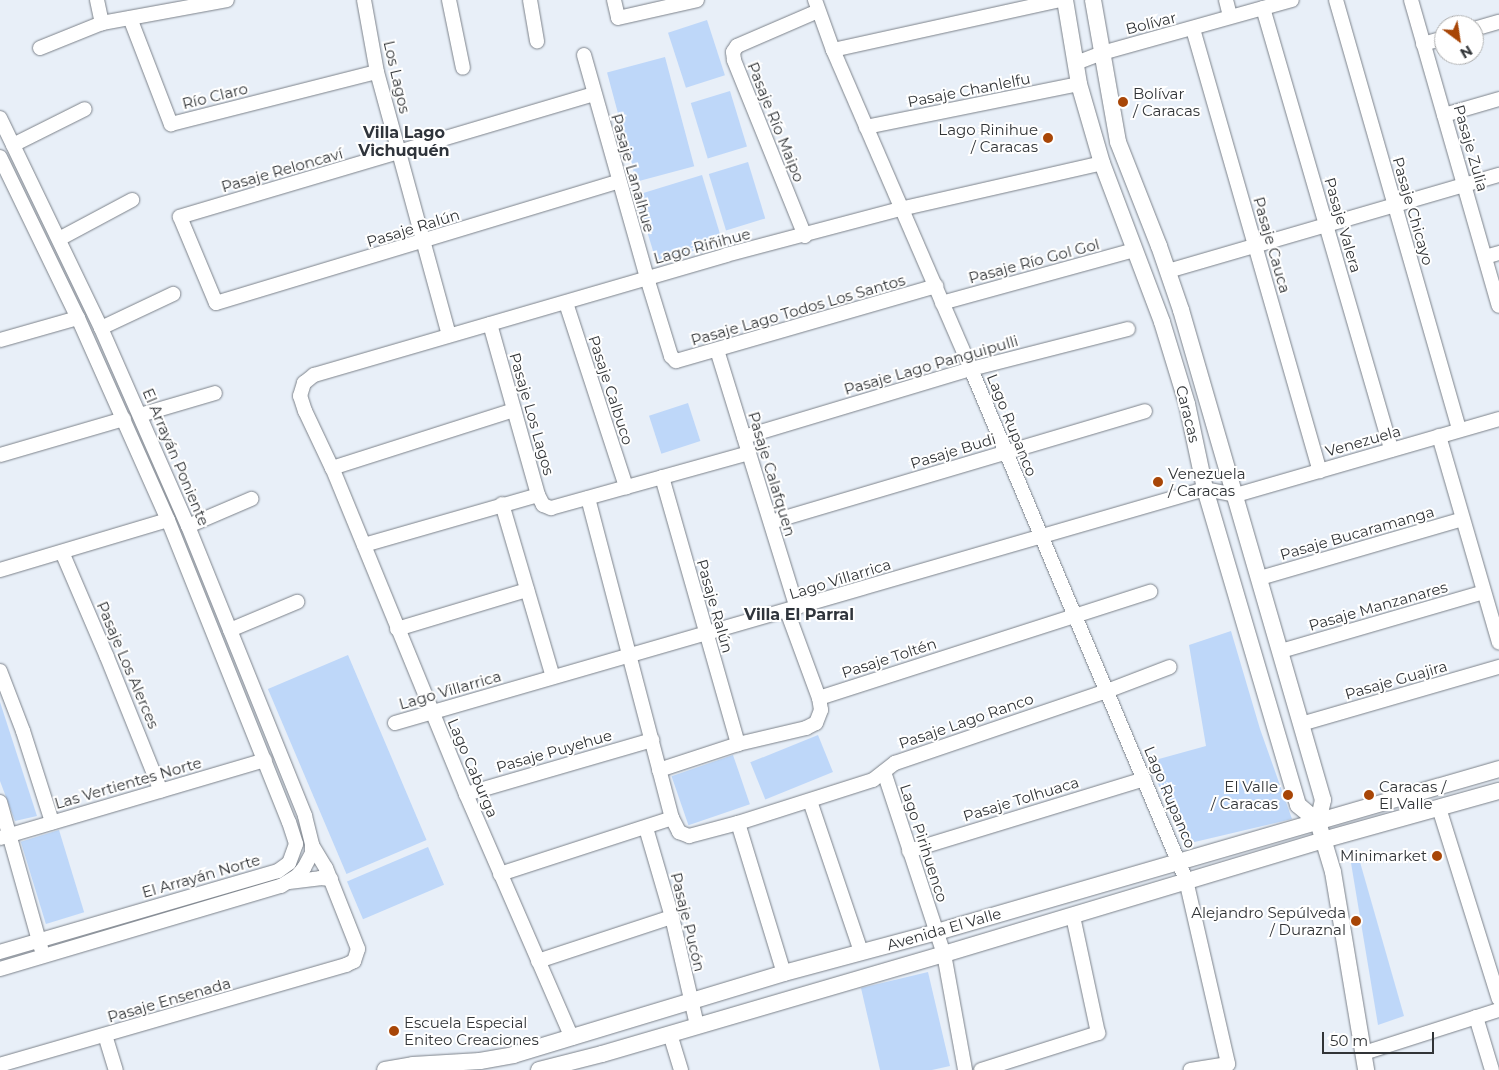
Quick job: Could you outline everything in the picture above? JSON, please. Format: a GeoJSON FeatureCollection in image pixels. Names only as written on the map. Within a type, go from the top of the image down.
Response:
{"type":"FeatureCollection","features":[{"type":"Feature","properties":{"kind":"street"},"geometry":{"type":"LineString","coordinates":[[98,0],[102,23]]}},
{"type":"Feature","properties":{"kind":"street"},"geometry":{"type":"LineString","coordinates":[[40,48],[102,23],[227,0]]}},
{"type":"Feature","properties":{"kind":"street","name":"Los Lagos"},"geometry":{"type":"LineString","coordinates":[[364,0],[377,72],[448,335]]}},
{"type":"Feature","properties":{"kind":"street"},"geometry":{"type":"LineString","coordinates":[[449,0],[463,68]]}},
{"type":"Feature","properties":{"kind":"street"},"geometry":{"type":"LineString","coordinates":[[530,0],[537,40]]}},
{"type":"Feature","properties":{"kind":"street"},"geometry":{"type":"LineString","coordinates":[[614,0],[618,18],[697,0]]}},
{"type":"Feature","properties":{"kind":"street"},"geometry":{"type":"LineString","coordinates":[[833,50],[1061,0]]}},
{"type":"Feature","properties":{"kind":"street","name":"Caracas"},"geometry":{"type":"LineString","coordinates":[[1065,0],[1079,84],[1102,163],[1162,322],[1184,395],[1205,489],[1298,805],[1318,822]]}},
{"type":"Feature","properties":{"kind":"street","name":"Caracas"},"geometry":{"type":"LineString","coordinates":[[1093,0],[1118,142],[1168,271],[1236,495],[1323,800],[1318,822],[1333,872],[1366,1070]]}},
{"type":"Feature","properties":{"kind":"street"},"geometry":{"type":"LineString","coordinates":[[1226,0],[1230,16]]}},
{"type":"Feature","properties":{"kind":"street","name":"Bolívar"},"geometry":{"type":"LineString","coordinates":[[1076,63],[1102,53],[1292,0]]}},
{"type":"Feature","properties":{"kind":"street","name":"Pasaje Chicayo"},"geometry":{"type":"LineString","coordinates":[[1336,0],[1459,430]]}},
{"type":"Feature","properties":{"kind":"street","name":"Pasaje Zulia"},"geometry":{"type":"LineString","coordinates":[[1411,0],[1499,306]]}},
{"type":"Feature","properties":{"kind":"street","name":"Lago Rupanco"},"geometry":{"type":"LineString","coordinates":[[816,5],[900,209],[936,286],[1005,453],[1180,861],[1228,1064],[1190,1070]]}},
{"type":"Feature","properties":{"kind":"street","name":"Pasaje Río Maipo"},"geometry":{"type":"LineString","coordinates":[[805,236],[734,60],[733,52],[736,46],[816,5]]}},
{"type":"Feature","properties":{"kind":"street","name":"Pasaje Valera"},"geometry":{"type":"LineString","coordinates":[[1263,8],[1391,450]]}},
{"type":"Feature","properties":{"kind":"street","name":"Río Claro"},"geometry":{"type":"LineString","coordinates":[[130,18],[171,124],[377,72]]}},
{"type":"Feature","properties":{"kind":"street"},"geometry":{"type":"LineString","coordinates":[[1484,27],[1499,22]]}},
{"type":"Feature","properties":{"kind":"street","name":"Pasaje Cauca"},"geometry":{"type":"LineString","coordinates":[[1193,29],[1320,471]]}},
{"type":"Feature","properties":{"kind":"street"},"geometry":{"type":"LineString","coordinates":[[1423,44],[1434,41]]}},
{"type":"Feature","properties":{"kind":"street","name":"Pasaje Lanalhue"},"geometry":{"type":"LineString","coordinates":[[584,55],[618,182],[671,356]]}},
{"type":"Feature","properties":{"kind":"street","name":"Pasaje Chanlelfu"},"geometry":{"type":"LineString","coordinates":[[866,127],[1079,84]]}},
{"type":"Feature","properties":{"kind":"street","name":"Pasaje Reloncaví"},"geometry":{"type":"LineString","coordinates":[[216,303],[180,217],[594,94]]}},
{"type":"Feature","properties":{"kind":"street"},"geometry":{"type":"LineString","coordinates":[[1444,115],[1499,99]]}},
{"type":"Feature","properties":{"kind":"street"},"geometry":{"type":"LineString","coordinates":[[14,145],[85,109]]}},
{"type":"Feature","properties":{"kind":"street","name":"El Arrayán Poniente"},"geometry":{"type":"LineString","coordinates":[[0,118],[101,328],[188,526],[305,816],[312,845],[331,879],[358,945],[357,957],[346,965]]}},
{"type":"Feature","properties":{"kind":"street"},"geometry":{"type":"LineString","coordinates":[[0,157],[78,318],[168,520],[289,822],[305,816]]}},
{"type":"Feature","properties":{"kind":"street","name":"Lago Riñihue"},"geometry":{"type":"LineString","coordinates":[[314,376],[448,335],[566,303],[647,278],[900,209],[1102,163]]}},
{"type":"Feature","properties":{"kind":"street"},"geometry":{"type":"LineString","coordinates":[[1168,271],[1499,175]]}},
{"type":"Feature","properties":{"kind":"street","name":"Pasaje Ralún"},"geometry":{"type":"LineString","coordinates":[[216,303],[618,182]]}},
{"type":"Feature","properties":{"kind":"street"},"geometry":{"type":"LineString","coordinates":[[59,239],[132,200]]}},
{"type":"Feature","properties":{"kind":"street","name":"Pasaje Río Gol Gol"},"geometry":{"type":"LineString","coordinates":[[942,303],[1135,250]]}},
{"type":"Feature","properties":{"kind":"street"},"geometry":{"type":"LineString","coordinates":[[1485,257],[1499,253]]}},
{"type":"Feature","properties":{"kind":"street","name":"Pasaje Lago Todos Los Santos"},"geometry":{"type":"LineString","coordinates":[[671,356],[676,361],[936,286]]}},
{"type":"Feature","properties":{"kind":"street"},"geometry":{"type":"LineString","coordinates":[[101,328],[173,294]]}},
{"type":"Feature","properties":{"kind":"street","name":"Pasaje Calbuco"},"geometry":{"type":"LineString","coordinates":[[566,303],[626,487]]}},
{"type":"Feature","properties":{"kind":"street"},"geometry":{"type":"LineString","coordinates":[[0,340],[78,318]]}},
{"type":"Feature","properties":{"kind":"street","name":"Pasaje Los Lagos"},"geometry":{"type":"LineString","coordinates":[[490,324],[538,495],[543,505],[551,508],[588,498]]}},
{"type":"Feature","properties":{"kind":"street","name":"Pasaje Lago Panguipulli"},"geometry":{"type":"LineString","coordinates":[[744,436],[971,369],[1128,329]]}},
{"type":"Feature","properties":{"kind":"street","name":"Pasaje Calafquen"},"geometry":{"type":"LineString","coordinates":[[717,350],[770,522],[792,609],[819,698]]}},
{"type":"Feature","properties":{"kind":"street","name":"Lago Caburga"},"geometry":{"type":"LineString","coordinates":[[314,376],[304,383],[300,396],[305,411],[332,468],[466,794],[572,1038]]}},
{"type":"Feature","properties":{"kind":"street"},"geometry":{"type":"LineString","coordinates":[[140,415],[215,393]]}},
{"type":"Feature","properties":{"kind":"street"},"geometry":{"type":"LineString","coordinates":[[332,468],[514,410]]}},
{"type":"Feature","properties":{"kind":"street","name":"Pasaje Budi"},"geometry":{"type":"LineString","coordinates":[[770,522],[1145,411]]}},
{"type":"Feature","properties":{"kind":"street"},"geometry":{"type":"LineString","coordinates":[[0,455],[124,419]]}},
{"type":"Feature","properties":{"kind":"street","name":"Venezuela"},"geometry":{"type":"LineString","coordinates":[[1236,495],[1499,419]]}},
{"type":"Feature","properties":{"kind":"street"},"geometry":{"type":"LineString","coordinates":[[1439,436],[1484,592],[1497,625],[1499,642]]}},
{"type":"Feature","properties":{"kind":"street"},"geometry":{"type":"LineString","coordinates":[[500,874],[672,818],[588,498],[749,453]]}},
{"type":"Feature","properties":{"kind":"street","name":"Pasaje Ralún"},"geometry":{"type":"LineString","coordinates":[[662,477],[738,744]]}},
{"type":"Feature","properties":{"kind":"street","name":"Lago Villarrica"},"geometry":{"type":"LineString","coordinates":[[395,723],[1205,489],[1236,495]]}},
{"type":"Feature","properties":{"kind":"street"},"geometry":{"type":"LineString","coordinates":[[364,544],[538,495]]}},
{"type":"Feature","properties":{"kind":"street"},"geometry":{"type":"LineString","coordinates":[[188,526],[251,499]]}},
{"type":"Feature","properties":{"kind":"street"},"geometry":{"type":"LineString","coordinates":[[502,504],[553,676]]}},
{"type":"Feature","properties":{"kind":"street","name":"Pasaje Bucaramanga"},"geometry":{"type":"LineString","coordinates":[[1260,578],[1463,519]]}},
{"type":"Feature","properties":{"kind":"street"},"geometry":{"type":"LineString","coordinates":[[0,570],[168,520]]}},
{"type":"Feature","properties":{"kind":"street","name":"Pasaje Los Alerces"},"geometry":{"type":"LineString","coordinates":[[62,552],[161,791]]}},
{"type":"Feature","properties":{"kind":"street"},"geometry":{"type":"LineString","coordinates":[[397,630],[527,590]]}},
{"type":"Feature","properties":{"kind":"street","name":"Pasaje Toltén"},"geometry":{"type":"LineString","coordinates":[[819,698],[1150,592]]}},
{"type":"Feature","properties":{"kind":"street","name":"Pasaje Manzanares"},"geometry":{"type":"LineString","coordinates":[[1281,651],[1484,592]]}},
{"type":"Feature","properties":{"kind":"street"},"geometry":{"type":"LineString","coordinates":[[230,630],[298,602]]}},
{"type":"Feature","properties":{"kind":"street","name":"Pasaje Lago Ranco"},"geometry":{"type":"LineString","coordinates":[[672,818],[679,832],[689,836],[738,823],[873,780],[895,763],[1107,691],[1170,667]]}},
{"type":"Feature","properties":{"kind":"street","name":"Pasaje Guajira"},"geometry":{"type":"LineString","coordinates":[[1301,724],[1499,667]]}},
{"type":"Feature","properties":{"kind":"street"},"geometry":{"type":"LineString","coordinates":[[0,671],[23,731],[52,822]]}},
{"type":"Feature","properties":{"kind":"street"},"geometry":{"type":"LineString","coordinates":[[659,770],[738,744],[806,728],[816,723],[821,710],[819,698]]}},
{"type":"Feature","properties":{"kind":"street","name":"Pasaje Puyehue"},"geometry":{"type":"LineString","coordinates":[[466,794],[652,740]]}},
{"type":"Feature","properties":{"kind":"street","name":"Las Vertientes Norte"},"geometry":{"type":"LineString","coordinates":[[5,836],[265,760]]}},
{"type":"Feature","properties":{"kind":"street","name":"Avenida El Valle"},"geometry":{"type":"LineString","coordinates":[[385,1070],[413,1065],[480,1062],[513,1055],[784,973],[937,932],[1499,769]]}},
{"type":"Feature","properties":{"kind":"street","name":"Lago Pirihuenco"},"geometry":{"type":"LineString","coordinates":[[884,772],[944,954],[966,1070]]}},
{"type":"Feature","properties":{"kind":"street","name":"Pasaje Tolhuaca"},"geometry":{"type":"LineString","coordinates":[[909,851],[1144,779]]}},
{"type":"Feature","properties":{"kind":"street","name":"Avenida El Valle"},"geometry":{"type":"LineString","coordinates":[[539,1070],[602,1054],[1073,916],[1186,880],[1499,791]]}},
{"type":"Feature","properties":{"kind":"street"},"geometry":{"type":"LineString","coordinates":[[810,801],[861,952]]}},
{"type":"Feature","properties":{"kind":"street"},"geometry":{"type":"LineString","coordinates":[[0,802],[5,836],[43,956]]}},
{"type":"Feature","properties":{"kind":"street"},"geometry":{"type":"LineString","coordinates":[[1439,808],[1499,998]]}},
{"type":"Feature","properties":{"kind":"street","name":"El Arrayán Norte"},"geometry":{"type":"LineString","coordinates":[[0,952],[278,870],[292,857],[296,844],[289,822]]}},
{"type":"Feature","properties":{"kind":"street"},"geometry":{"type":"LineString","coordinates":[[738,823],[784,973]]}},
{"type":"Feature","properties":{"kind":"street","name":"Pasaje Pucón"},"geometry":{"type":"LineString","coordinates":[[646,828],[672,917],[697,1025]]}},
{"type":"Feature","properties":{"kind":"street"},"geometry":{"type":"LineString","coordinates":[[289,882],[304,868],[312,853],[312,845]]}},
{"type":"Feature","properties":{"kind":"street"},"geometry":{"type":"LineString","coordinates":[[0,969],[272,889],[289,882],[331,879]]}},
{"type":"Feature","properties":{"kind":"street"},"geometry":{"type":"LineString","coordinates":[[981,1070],[1094,1036],[1098,1033],[1099,1029],[1073,916]]}},
{"type":"Feature","properties":{"kind":"street"},"geometry":{"type":"LineString","coordinates":[[538,961],[672,917]]}},
{"type":"Feature","properties":{"kind":"street"},"geometry":{"type":"LineString","coordinates":[[113,919],[118,935]]}},
{"type":"Feature","properties":{"kind":"street","name":"Pasaje Ensenada"},"geometry":{"type":"LineString","coordinates":[[0,1065],[346,965]]}},
{"type":"Feature","properties":{"kind":"street"},"geometry":{"type":"LineString","coordinates":[[1364,1053],[1499,1010]]}},
{"type":"Feature","properties":{"kind":"street"},"geometry":{"type":"LineString","coordinates":[[1476,1017],[1492,1070]]}},
{"type":"Feature","properties":{"kind":"street"},"geometry":{"type":"LineString","coordinates":[[593,1031],[602,1038],[604,1043],[602,1054]]}},
{"type":"Feature","properties":{"kind":"street"},"geometry":{"type":"LineString","coordinates":[[670,1034],[681,1070]]}},
{"type":"Feature","properties":{"kind":"street"},"geometry":{"type":"LineString","coordinates":[[105,1035],[116,1070]]}},
{"type":"Feature","properties":{"kind":"shaded area"},"geometry":{"type":"Polygon","coordinates":[[[707,20],[725,75],[686,88],[668,33],[707,20]]]}},
{"type":"Feature","properties":{"kind":"shaded area"},"geometry":{"type":"Polygon","coordinates":[[[665,57],[694,166],[636,182],[607,73],[665,57]]]}},
{"type":"Feature","properties":{"kind":"shaded area"},"geometry":{"type":"Polygon","coordinates":[[[730,91],[747,146],[708,158],[691,103],[730,91]]]}},
{"type":"Feature","properties":{"kind":"shaded area"},"geometry":{"type":"Polygon","coordinates":[[[748,162],[765,218],[726,230],[709,174],[748,162]]]}},
{"type":"Feature","properties":{"kind":"shaded area"},"geometry":{"type":"Polygon","coordinates":[[[702,175],[722,242],[656,262],[636,195],[702,175]]]}},
{"type":"Feature","properties":{"kind":"shaded area"},"geometry":{"type":"Polygon","coordinates":[[[688,403],[700,441],[661,454],[649,416],[688,403]]]}},
{"type":"Feature","properties":{"kind":"shaded area"},"geometry":{"type":"Polygon","coordinates":[[[1231,631],[1260,729],[1292,819],[1186,844],[1148,762],[1206,746],[1189,645],[1231,631]]]}},
{"type":"Feature","properties":{"kind":"shaded area"},"geometry":{"type":"Polygon","coordinates":[[[348,655],[427,840],[346,874],[268,689],[348,655]]]}},
{"type":"Feature","properties":{"kind":"shaded area"},"geometry":{"type":"Polygon","coordinates":[[[0,702],[37,816],[15,821],[0,781],[0,702]]]}},
{"type":"Feature","properties":{"kind":"shaded area"},"geometry":{"type":"Polygon","coordinates":[[[818,735],[833,772],[765,799],[750,762],[818,735]]]}},
{"type":"Feature","properties":{"kind":"shaded area"},"geometry":{"type":"Polygon","coordinates":[[[733,755],[750,804],[688,825],[672,776],[733,755]]]}},
{"type":"Feature","properties":{"kind":"shaded area"},"geometry":{"type":"Polygon","coordinates":[[[59,830],[84,912],[46,924],[21,842],[59,830]]]}},
{"type":"Feature","properties":{"kind":"shaded area"},"geometry":{"type":"Polygon","coordinates":[[[428,847],[444,885],[363,919],[347,881],[428,847]]]}},
{"type":"Feature","properties":{"kind":"shaded area"},"geometry":{"type":"Polygon","coordinates":[[[1360,862],[1404,1016],[1378,1025],[1351,863],[1360,862]]]}},
{"type":"Feature","properties":{"kind":"shaded area"},"geometry":{"type":"Polygon","coordinates":[[[928,972],[950,1066],[932,1070],[880,1070],[861,988],[928,972]]]}},
{"type":"Feature","properties":{"kind":"place","name":"Bolívar / Caracas"},"geometry":{"type":"Point","coordinates":[1123,102]}},
{"type":"Feature","properties":{"kind":"place","name":"Lago Rinihue / Caracas"},"geometry":{"type":"Point","coordinates":[1048,138]}},
{"type":"Feature","properties":{"kind":"place","name":"Venezuela / Caracas"},"geometry":{"type":"Point","coordinates":[1158,482]}},
{"type":"Feature","properties":{"kind":"place","name":"El Valle / Caracas"},"geometry":{"type":"Point","coordinates":[1288,795]}},
{"type":"Feature","properties":{"kind":"place","name":"Caracas / El Valle"},"geometry":{"type":"Point","coordinates":[1369,795]}},
{"type":"Feature","properties":{"kind":"place","name":"Minimarket"},"geometry":{"type":"Point","coordinates":[1437,856]}},
{"type":"Feature","properties":{"kind":"place","name":"Alejandro Sepúlveda / Duraznal"},"geometry":{"type":"Point","coordinates":[1356,921]}},
{"type":"Feature","properties":{"kind":"place","name":"Escuela Especial Eniteo Creaciones"},"geometry":{"type":"Point","coordinates":[394,1031]}},
{"type":"Feature","properties":{"kind":"district","name":"Villa Lago Vichuquén"},"geometry":{"type":"Point","coordinates":[404,142]}},
{"type":"Feature","properties":{"kind":"district","name":"Villa El Parral"},"geometry":{"type":"Point","coordinates":[799,615]}}]}
